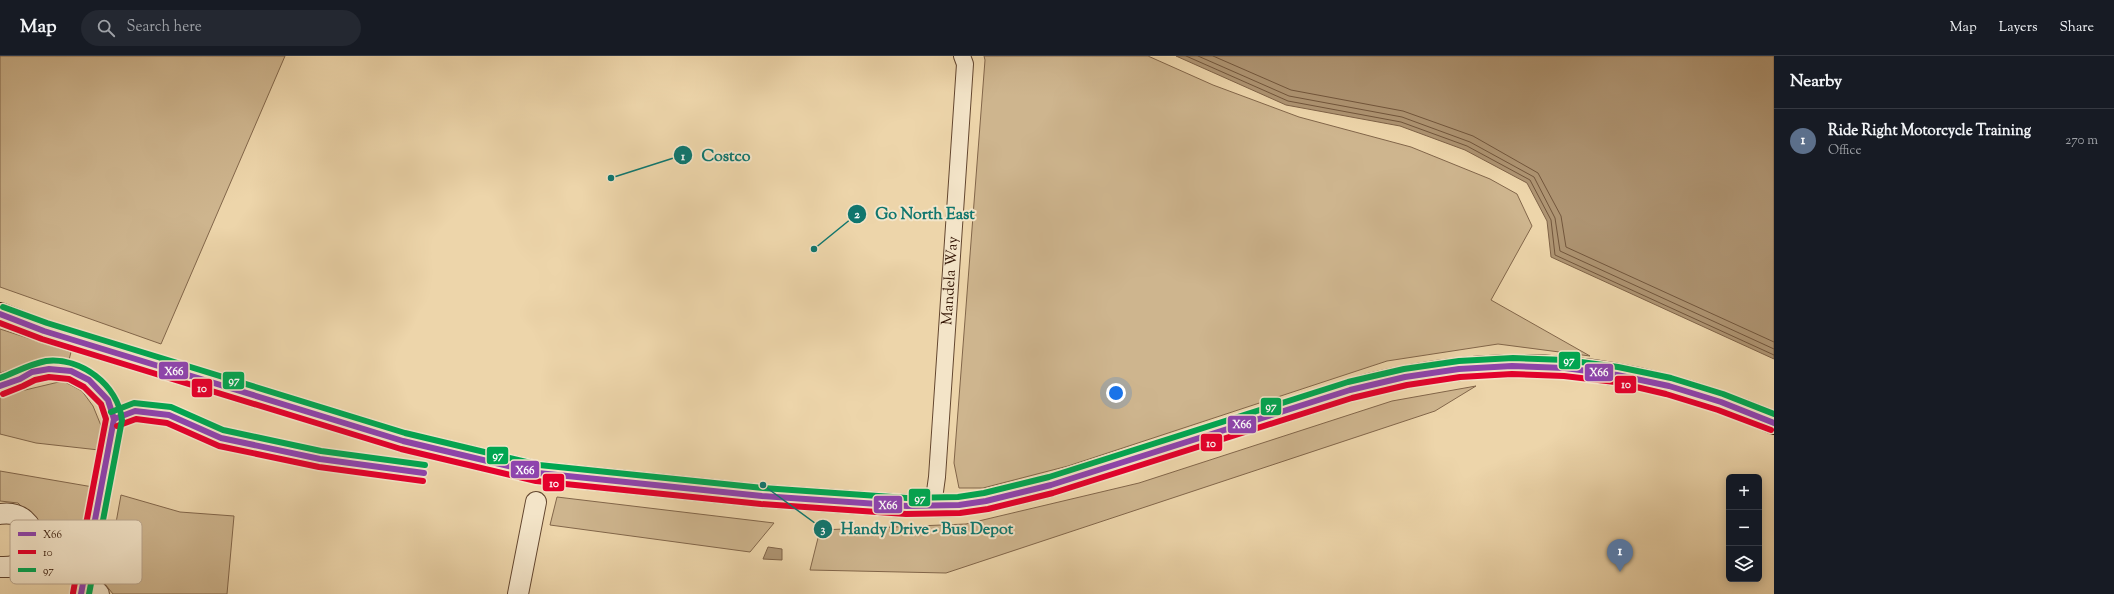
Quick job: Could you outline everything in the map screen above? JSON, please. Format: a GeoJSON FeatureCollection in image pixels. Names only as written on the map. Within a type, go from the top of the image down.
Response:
{"type":"FeatureCollection","features":[{"type":"Feature","properties":{"kind":"main road"},"geometry":{"type":"LineString","coordinates":[[0,314],[44,331],[403,441],[520,469],[572,478],[881,506],[933,506],[986,501],[1045,487],[1350,390],[1383,381],[1440,370],[1532,366],[1597,371],[1632,376],[1695,392],[1719,400],[1774,423]]}},
{"type":"Feature","properties":{"kind":"street","name":"Mandela Way"},"geometry":{"type":"LineString","coordinates":[[933,506],[937,477],[965,64],[962,56]]}},
{"type":"Feature","properties":{"kind":"street"},"geometry":{"type":"LineString","coordinates":[[518,594],[536,502]]}},
{"type":"Feature","properties":{"kind":"street"},"geometry":{"type":"LineString","coordinates":[[0,514],[8,513],[17,515],[25,520]]}},
{"type":"Feature","properties":{"kind":"street"},"geometry":{"type":"LineString","coordinates":[[0,567],[10,568]]}},
{"type":"Feature","properties":{"kind":"street"},"geometry":{"type":"LineString","coordinates":[[89,584],[99,594]]}},
{"type":"Feature","properties":{"kind":"shaded area"},"geometry":{"type":"Polygon","coordinates":[[[0,56],[285,56],[161,344],[0,287],[0,56]]]}},
{"type":"Feature","properties":{"kind":"shaded area"},"geometry":{"type":"Polygon","coordinates":[[[984,56],[1148,56],[1213,85],[1299,117],[1411,147],[1490,179],[1517,194],[1532,226],[1491,300],[1590,356],[1498,344],[1387,361],[1068,466],[983,488],[959,488],[954,463],[985,60],[984,56]]]}},
{"type":"Feature","properties":{"kind":"shaded area"},"geometry":{"type":"Polygon","coordinates":[[[0,329],[71,352],[69,360],[42,360],[25,364],[0,373],[0,329]]]}},
{"type":"Feature","properties":{"kind":"shaded area"},"geometry":{"type":"Polygon","coordinates":[[[63,381],[82,391],[93,406],[102,428],[99,450],[36,443],[0,434],[0,396],[63,381]]]}},
{"type":"Feature","properties":{"kind":"shaded area"},"geometry":{"type":"Polygon","coordinates":[[[1476,386],[1435,411],[946,573],[810,570],[820,530],[966,524],[1139,483],[1392,401],[1476,386]]]}},
{"type":"Feature","properties":{"kind":"shaded area"},"geometry":{"type":"Polygon","coordinates":[[[0,471],[93,487],[87,520],[36,520],[18,503],[0,501],[0,471]]]}},
{"type":"Feature","properties":{"kind":"shaded area"},"geometry":{"type":"Polygon","coordinates":[[[121,495],[180,512],[234,516],[227,594],[113,594],[105,584],[142,584],[142,520],[117,520],[121,495]]]}},
{"type":"Feature","properties":{"kind":"shaded area"},"geometry":{"type":"Polygon","coordinates":[[[557,497],[774,523],[750,552],[550,525],[557,497]]]}},
{"type":"Feature","properties":{"kind":"water"},"geometry":{"type":"Polygon","coordinates":[[[1176,56],[1774,56],[1774,359],[1551,257],[1547,221],[1527,183],[1465,150],[1400,126],[1286,105],[1176,56]]]}},
{"type":"Feature","properties":{"kind":"water"},"geometry":{"type":"Polygon","coordinates":[[[768,547],[782,549],[782,560],[763,559],[768,547]]]}},
{"type":"Feature","properties":{"kind":"transit line","name":"97"},"geometry":{"type":"LineString","coordinates":[[3,307],[47,323],[405,433],[539,465],[763,488],[907,498],[958,497],[984,493],[1049,477],[1348,382],[1404,369],[1459,361],[1513,358],[1566,360],[1618,367],[1671,378],[1723,394],[1774,414]]}},
{"type":"Feature","properties":{"kind":"transit line","name":"X66"},"geometry":{"type":"LineString","coordinates":[[0,314],[44,331],[403,441],[538,473],[762,496],[907,506],[959,505],[986,501],[1051,485],[1350,390],[1405,377],[1459,369],[1512,366],[1565,368],[1617,375],[1669,386],[1721,402],[1774,423]]}},
{"type":"Feature","properties":{"kind":"transit line","name":"10"},"geometry":{"type":"LineString","coordinates":[[0,323],[42,339],[401,449],[536,481],[761,504],[906,514],[960,513],[988,509],[1053,493],[1352,398],[1407,385],[1460,377],[1512,374],[1564,376],[1615,382],[1666,394],[1718,410],[1771,430]]}},
{"type":"Feature","properties":{"kind":"transit line","name":"97"},"geometry":{"type":"LineString","coordinates":[[0,378],[40,362],[59,361],[72,364],[96,376],[113,395],[119,407],[122,420],[103,520]]}},
{"type":"Feature","properties":{"kind":"transit line","name":"X66"},"geometry":{"type":"LineString","coordinates":[[0,386],[20,379],[32,372],[49,369],[71,371],[89,380],[108,400],[114,419],[95,520]]}},
{"type":"Feature","properties":{"kind":"transit line","name":"10"},"geometry":{"type":"LineString","coordinates":[[3,394],[35,380],[49,377],[69,379],[84,387],[101,404],[106,419],[87,520]]}},
{"type":"Feature","properties":{"kind":"transit line","name":"97"},"geometry":{"type":"LineString","coordinates":[[111,412],[134,403],[171,407],[223,430],[321,451],[425,465]]}},
{"type":"Feature","properties":{"kind":"transit line","name":"X66"},"geometry":{"type":"LineString","coordinates":[[114,419],[135,411],[169,415],[221,438],[320,459],[424,473]]}},
{"type":"Feature","properties":{"kind":"transit line","name":"10"},"geometry":{"type":"LineString","coordinates":[[117,426],[136,419],[167,423],[219,446],[319,467],[423,481]]}},
{"type":"Feature","properties":{"kind":"transit line","name":"10"},"geometry":{"type":"LineString","coordinates":[[73,593],[75,584]]}},
{"type":"Feature","properties":{"kind":"transit line","name":"X66"},"geometry":{"type":"LineString","coordinates":[[81,594],[83,584]]}},
{"type":"Feature","properties":{"kind":"transit line","name":"97"},"geometry":{"type":"LineString","coordinates":[[89,594],[91,584]]}},
{"type":"Feature","properties":{"kind":"place","name":"Costco"},"geometry":{"type":"Point","coordinates":[611,178]}},
{"type":"Feature","properties":{"kind":"place","name":"Go North East"},"geometry":{"type":"Point","coordinates":[814,249]}},
{"type":"Feature","properties":{"kind":"place","name":"Handy Drive - Bus Depot"},"geometry":{"type":"Point","coordinates":[763,485]}},
{"type":"Feature","properties":{"kind":"place","name":"Ride Right Motorcycle Training"},"geometry":{"type":"Point","coordinates":[1620,572]}}]}
